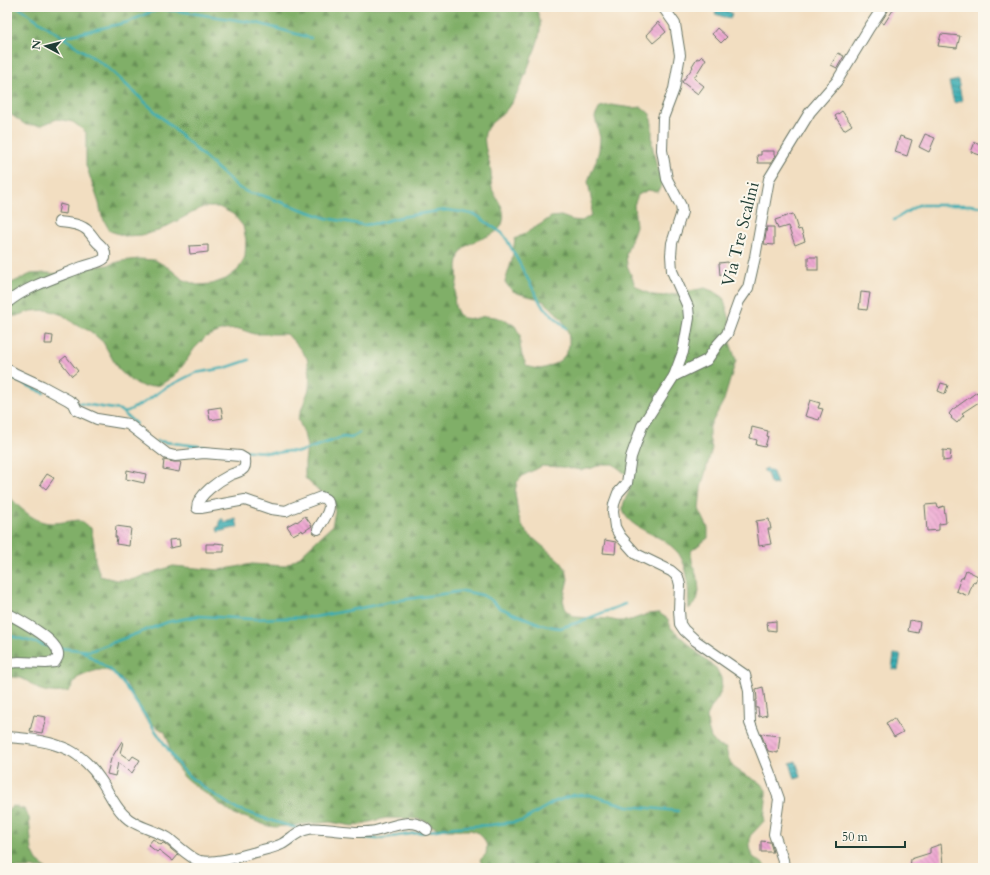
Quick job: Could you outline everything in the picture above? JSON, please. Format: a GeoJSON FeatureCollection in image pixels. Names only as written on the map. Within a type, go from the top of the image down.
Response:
{"type":"FeatureCollection","features":[{"type":"Feature","properties":{"kind":"street"},"geometry":{"type":"LineString","coordinates":[[663,7],[675,24],[680,55],[674,89],[663,118],[662,150],[667,179],[682,212],[672,243],[672,271],[688,307],[689,318],[683,352],[674,376],[642,426],[631,457],[627,482],[618,493],[614,504],[613,512],[615,527],[620,536],[636,554],[671,571],[678,577],[680,585],[680,624],[684,630],[696,641],[745,675],[749,691],[750,723],[770,771],[779,800],[774,834],[783,860],[784,868]]}},
{"type":"Feature","properties":{"kind":"street","name":"Via Tre Scalini"},"geometry":{"type":"LineString","coordinates":[[674,376],[707,360],[727,334],[739,301],[748,288],[770,179],[810,112],[837,81],[883,7]]}},
{"type":"Feature","properties":{"kind":"street"},"geometry":{"type":"LineString","coordinates":[[7,303],[13,297],[47,281],[105,258],[106,252],[88,230],[74,224],[60,222]]}},
{"type":"Feature","properties":{"kind":"street"},"geometry":{"type":"LineString","coordinates":[[7,370],[68,400],[74,404],[77,410],[97,419],[128,424],[167,454],[175,456],[204,453],[240,456],[245,459],[245,468],[228,476],[204,492],[198,502],[197,508],[245,500],[271,509],[286,511],[321,497],[327,500],[329,508],[318,529]]}},
{"type":"Feature","properties":{"kind":"street"},"geometry":{"type":"LineString","coordinates":[[7,613],[44,636],[54,645],[58,653],[58,657],[55,662],[7,663]]}},
{"type":"Feature","properties":{"kind":"street"},"geometry":{"type":"LineString","coordinates":[[7,737],[46,743],[70,750],[90,765],[123,815],[134,823],[166,838],[193,858],[200,861],[215,861],[234,858],[273,847],[308,829],[360,832],[374,831],[388,826],[414,824],[423,826],[427,830]]}},
{"type":"Feature","properties":{"kind":"green space"},"geometry":{"type":"Polygon","coordinates":[[[7,7],[535,7],[540,21],[536,46],[518,92],[505,112],[488,127],[485,135],[485,145],[491,172],[492,188],[503,209],[503,221],[500,228],[495,232],[466,246],[461,252],[457,263],[455,300],[457,312],[463,318],[474,319],[485,316],[495,317],[506,320],[515,326],[520,335],[522,356],[527,366],[540,369],[563,358],[569,344],[568,335],[566,326],[562,319],[543,301],[513,291],[505,282],[512,260],[515,239],[551,217],[561,216],[572,220],[582,221],[591,215],[592,204],[588,181],[599,150],[600,138],[595,117],[600,107],[611,105],[632,108],[642,107],[650,114],[652,124],[652,144],[656,164],[663,183],[658,192],[648,190],[638,195],[634,205],[636,226],[626,254],[627,265],[635,285],[643,291],[653,295],[664,296],[705,288],[723,297],[730,320],[729,340],[736,360],[724,400],[709,428],[709,438],[712,448],[701,488],[699,509],[708,528],[708,538],[691,551],[692,561],[698,581],[699,591],[697,601],[689,609],[687,574],[679,554],[663,540],[645,531],[628,519],[623,505],[630,488],[631,478],[613,464],[602,464],[582,470],[542,466],[524,475],[517,482],[515,492],[518,514],[521,524],[527,533],[560,561],[566,569],[568,579],[563,600],[566,611],[575,617],[618,621],[628,621],[648,614],[659,613],[668,619],[671,628],[716,668],[721,678],[722,688],[707,716],[708,728],[711,738],[718,746],[726,748],[728,758],[733,767],[760,783],[766,790],[764,821],[750,836],[750,847],[753,857],[767,868],[484,868],[480,860],[486,854],[487,846],[484,839],[478,833],[471,830],[440,829],[432,826],[426,821],[418,819],[386,818],[353,826],[330,822],[275,827],[268,826],[244,817],[236,816],[184,777],[171,756],[165,732],[146,720],[126,683],[114,673],[106,670],[91,672],[77,678],[69,691],[58,692],[38,689],[21,678],[7,677],[7,495],[30,516],[37,520],[56,523],[78,520],[91,528],[95,560],[100,576],[116,580],[131,580],[173,566],[220,570],[252,564],[284,566],[298,558],[332,526],[335,511],[330,497],[316,489],[305,478],[307,447],[304,433],[298,419],[309,389],[310,374],[307,358],[287,334],[254,334],[240,329],[223,330],[206,337],[194,349],[174,376],[160,385],[144,387],[130,380],[118,369],[103,342],[90,331],[76,325],[63,315],[48,310],[31,311],[16,316],[7,316],[7,285],[31,274],[62,274],[78,269],[139,259],[155,260],[169,268],[182,279],[197,285],[212,284],[226,279],[238,270],[245,257],[246,240],[243,226],[233,214],[219,207],[203,207],[158,231],[142,235],[125,236],[110,231],[102,217],[99,203],[86,165],[86,132],[73,122],[57,119],[42,125],[26,125],[7,112],[7,7]]]}},
{"type":"Feature","properties":{"kind":"green space"},"geometry":{"type":"Polygon","coordinates":[[[13,806],[24,809],[29,818],[32,851],[37,861],[46,868],[7,868],[7,811],[13,806]]]}},
{"type":"Feature","properties":{"kind":"water"},"geometry":{"type":"Polygon","coordinates":[[[718,7],[732,13],[730,19],[715,14],[718,7]]]}},
{"type":"Feature","properties":{"kind":"water"},"geometry":{"type":"Polygon","coordinates":[[[958,80],[962,101],[954,103],[949,82],[958,80]]]}},
{"type":"Feature","properties":{"kind":"water"},"geometry":{"type":"Polygon","coordinates":[[[767,468],[772,470],[777,484],[772,485],[770,483],[767,473],[763,470],[767,468]]]}},
{"type":"Feature","properties":{"kind":"water"},"geometry":{"type":"Polygon","coordinates":[[[221,519],[225,522],[236,519],[238,527],[218,532],[217,527],[220,526],[219,522],[221,519]]]}},
{"type":"Feature","properties":{"kind":"water"},"geometry":{"type":"Polygon","coordinates":[[[894,654],[901,655],[898,670],[892,669],[894,654]]]}},
{"type":"Feature","properties":{"kind":"water"},"geometry":{"type":"Polygon","coordinates":[[[796,761],[801,777],[795,779],[790,763],[796,761]]]}},
{"type":"Feature","properties":{"kind":"building"},"geometry":{"type":"Polygon","coordinates":[[[889,7],[895,7],[884,24],[881,22],[889,7]]]}},
{"type":"Feature","properties":{"kind":"building"},"geometry":{"type":"Polygon","coordinates":[[[658,22],[666,32],[653,43],[646,35],[658,22]]]}},
{"type":"Feature","properties":{"kind":"building"},"geometry":{"type":"Polygon","coordinates":[[[717,28],[727,37],[721,43],[712,34],[717,28]]]}},
{"type":"Feature","properties":{"kind":"building"},"geometry":{"type":"Polygon","coordinates":[[[941,34],[960,36],[957,48],[938,46],[941,34]]]}},
{"type":"Feature","properties":{"kind":"building"},"geometry":{"type":"Polygon","coordinates":[[[838,53],[844,56],[837,68],[831,65],[838,53]]]}},
{"type":"Feature","properties":{"kind":"building"},"geometry":{"type":"Polygon","coordinates":[[[702,56],[706,59],[694,78],[704,86],[698,94],[682,82],[693,67],[692,66],[697,58],[699,59],[702,56]]]}},
{"type":"Feature","properties":{"kind":"building"},"geometry":{"type":"Polygon","coordinates":[[[842,111],[852,125],[844,130],[835,116],[842,111]]]}},
{"type":"Feature","properties":{"kind":"building"},"geometry":{"type":"Polygon","coordinates":[[[925,134],[935,138],[929,152],[919,147],[925,134]]]}},
{"type":"Feature","properties":{"kind":"building"},"geometry":{"type":"Polygon","coordinates":[[[900,136],[912,140],[907,156],[895,152],[900,136]]]}},
{"type":"Feature","properties":{"kind":"building"},"geometry":{"type":"Polygon","coordinates":[[[975,142],[983,145],[983,156],[971,152],[975,142]]]}},
{"type":"Feature","properties":{"kind":"building"},"geometry":{"type":"Polygon","coordinates":[[[761,151],[774,151],[774,155],[776,155],[771,163],[758,163],[757,155],[761,155],[761,151]]]}},
{"type":"Feature","properties":{"kind":"building"},"geometry":{"type":"Polygon","coordinates":[[[60,204],[67,206],[66,214],[58,213],[60,204]]]}},
{"type":"Feature","properties":{"kind":"building"},"geometry":{"type":"Polygon","coordinates":[[[793,214],[798,230],[801,229],[805,241],[795,245],[788,226],[778,229],[775,220],[793,214]]]}},
{"type":"Feature","properties":{"kind":"building"},"geometry":{"type":"Polygon","coordinates":[[[767,227],[774,227],[774,245],[764,244],[767,227]]]}},
{"type":"Feature","properties":{"kind":"building"},"geometry":{"type":"Polygon","coordinates":[[[208,245],[208,252],[190,254],[189,246],[208,245]]]}},
{"type":"Feature","properties":{"kind":"building"},"geometry":{"type":"Polygon","coordinates":[[[808,257],[818,257],[818,270],[808,270],[808,257]]]}},
{"type":"Feature","properties":{"kind":"building"},"geometry":{"type":"Polygon","coordinates":[[[728,262],[729,274],[720,275],[719,263],[728,262]]]}},
{"type":"Feature","properties":{"kind":"building"},"geometry":{"type":"Polygon","coordinates":[[[861,292],[870,293],[867,310],[859,309],[861,292]]]}},
{"type":"Feature","properties":{"kind":"building"},"geometry":{"type":"Polygon","coordinates":[[[46,335],[53,336],[52,344],[45,344],[46,335]]]}},
{"type":"Feature","properties":{"kind":"building"},"geometry":{"type":"Polygon","coordinates":[[[66,356],[78,371],[72,376],[60,361],[66,356]]]}},
{"type":"Feature","properties":{"kind":"building"},"geometry":{"type":"Polygon","coordinates":[[[941,383],[948,385],[945,394],[938,391],[941,383]]]}},
{"type":"Feature","properties":{"kind":"building"},"geometry":{"type":"Polygon","coordinates":[[[977,392],[982,400],[962,413],[964,415],[957,423],[949,414],[952,410],[977,392]]]}},
{"type":"Feature","properties":{"kind":"building"},"geometry":{"type":"Polygon","coordinates":[[[810,400],[820,403],[818,408],[823,409],[819,420],[805,416],[810,400]]]}},
{"type":"Feature","properties":{"kind":"building"},"geometry":{"type":"Polygon","coordinates":[[[221,407],[223,418],[210,420],[208,409],[221,407]]]}},
{"type":"Feature","properties":{"kind":"building"},"geometry":{"type":"Polygon","coordinates":[[[752,427],[768,431],[765,447],[756,445],[757,440],[750,438],[752,427]]]}},
{"type":"Feature","properties":{"kind":"building"},"geometry":{"type":"Polygon","coordinates":[[[943,450],[951,451],[950,460],[943,461],[943,450]]]}},
{"type":"Feature","properties":{"kind":"building"},"geometry":{"type":"Polygon","coordinates":[[[164,460],[181,462],[179,472],[163,469],[164,460]]]}},
{"type":"Feature","properties":{"kind":"building"},"geometry":{"type":"Polygon","coordinates":[[[127,470],[146,474],[144,483],[126,479],[127,470]]]}},
{"type":"Feature","properties":{"kind":"building"},"geometry":{"type":"Polygon","coordinates":[[[47,474],[54,478],[46,489],[40,484],[47,474]]]}},
{"type":"Feature","properties":{"kind":"building"},"geometry":{"type":"Polygon","coordinates":[[[937,504],[938,508],[944,506],[946,523],[939,524],[939,530],[927,531],[925,505],[937,504]]]}},
{"type":"Feature","properties":{"kind":"building"},"geometry":{"type":"Polygon","coordinates":[[[305,516],[312,526],[303,532],[302,530],[293,535],[287,526],[296,521],[297,522],[305,516]]]}},
{"type":"Feature","properties":{"kind":"building"},"geometry":{"type":"Polygon","coordinates":[[[769,519],[771,529],[768,529],[771,544],[759,546],[756,521],[769,519]]]}},
{"type":"Feature","properties":{"kind":"building"},"geometry":{"type":"Polygon","coordinates":[[[116,526],[131,528],[129,546],[116,544],[116,526]]]}},
{"type":"Feature","properties":{"kind":"building"},"geometry":{"type":"Polygon","coordinates":[[[179,539],[180,546],[170,548],[169,540],[179,539]]]}},
{"type":"Feature","properties":{"kind":"building"},"geometry":{"type":"Polygon","coordinates":[[[605,540],[616,542],[615,554],[603,553],[605,540]]]}},
{"type":"Feature","properties":{"kind":"building"},"geometry":{"type":"Polygon","coordinates":[[[206,544],[224,544],[224,552],[206,552],[206,544]]]}},
{"type":"Feature","properties":{"kind":"building"},"geometry":{"type":"Polygon","coordinates":[[[966,570],[978,576],[975,583],[973,582],[968,596],[956,591],[966,570]]]}},
{"type":"Feature","properties":{"kind":"building"},"geometry":{"type":"Polygon","coordinates":[[[910,620],[920,622],[918,633],[908,631],[910,620]]]}},
{"type":"Feature","properties":{"kind":"building"},"geometry":{"type":"Polygon","coordinates":[[[776,621],[776,631],[768,630],[767,622],[776,621]]]}},
{"type":"Feature","properties":{"kind":"building"},"geometry":{"type":"Polygon","coordinates":[[[763,687],[767,715],[759,717],[758,708],[756,708],[756,689],[763,687]]]}},
{"type":"Feature","properties":{"kind":"building"},"geometry":{"type":"Polygon","coordinates":[[[34,715],[46,717],[42,733],[30,731],[34,715]]]}},
{"type":"Feature","properties":{"kind":"building"},"geometry":{"type":"Polygon","coordinates":[[[894,718],[903,732],[894,737],[886,723],[894,718]]]}},
{"type":"Feature","properties":{"kind":"building"},"geometry":{"type":"Polygon","coordinates":[[[761,734],[780,736],[778,753],[768,751],[761,734]]]}},
{"type":"Feature","properties":{"kind":"building"},"geometry":{"type":"Polygon","coordinates":[[[122,741],[120,753],[130,760],[133,756],[140,760],[132,773],[118,763],[115,776],[107,774],[111,759],[122,741]]]}},
{"type":"Feature","properties":{"kind":"building"},"geometry":{"type":"Polygon","coordinates":[[[153,839],[161,845],[164,843],[178,855],[173,861],[159,850],[157,852],[148,845],[153,839]]]}},
{"type":"Feature","properties":{"kind":"building"},"geometry":{"type":"Polygon","coordinates":[[[761,841],[770,842],[773,852],[761,852],[761,841]]]}},
{"type":"Feature","properties":{"kind":"building"},"geometry":{"type":"Polygon","coordinates":[[[941,844],[943,865],[910,868],[911,859],[930,853],[930,848],[941,844]]]}},
{"type":"Feature","properties":{"kind":"waterway"},"geometry":{"type":"LineString","coordinates":[[18,7],[107,67],[239,188],[249,193],[261,195],[326,218],[364,225],[401,217],[447,210],[476,215],[502,233],[506,238],[541,304],[566,328]]}},
{"type":"Feature","properties":{"kind":"waterway"},"geometry":{"type":"LineString","coordinates":[[63,37],[128,22],[161,9],[257,23],[311,38]]}},
{"type":"Feature","properties":{"kind":"waterway"},"geometry":{"type":"LineString","coordinates":[[894,220],[918,205],[970,205],[983,207]]}},
{"type":"Feature","properties":{"kind":"waterway"},"geometry":{"type":"LineString","coordinates":[[124,413],[145,402],[165,388],[195,373],[225,368],[249,360]]}},
{"type":"Feature","properties":{"kind":"waterway"},"geometry":{"type":"LineString","coordinates":[[7,375],[44,393]]}},
{"type":"Feature","properties":{"kind":"waterway"},"geometry":{"type":"LineString","coordinates":[[77,403],[120,410],[136,424]]}},
{"type":"Feature","properties":{"kind":"waterway"},"geometry":{"type":"LineString","coordinates":[[157,441],[277,453],[288,451],[299,452],[343,437],[351,438],[359,433]]}},
{"type":"Feature","properties":{"kind":"waterway"},"geometry":{"type":"LineString","coordinates":[[60,648],[90,651],[168,622],[198,616],[253,619],[315,617],[401,600],[463,591],[482,595],[491,600],[500,608],[540,624],[560,628],[625,604]]}},
{"type":"Feature","properties":{"kind":"waterway"},"geometry":{"type":"LineString","coordinates":[[7,635],[51,647]]}},
{"type":"Feature","properties":{"kind":"waterway"},"geometry":{"type":"LineString","coordinates":[[81,650],[113,672],[125,686],[180,767],[190,777],[235,808],[299,829]]}},
{"type":"Feature","properties":{"kind":"waterway"},"geometry":{"type":"LineString","coordinates":[[429,831],[522,821],[554,802],[573,795],[590,795],[628,806],[678,811]]}},
{"type":"Feature","properties":{"kind":"waterway"},"geometry":{"type":"LineString","coordinates":[[357,837],[377,839],[424,832]]}}]}
